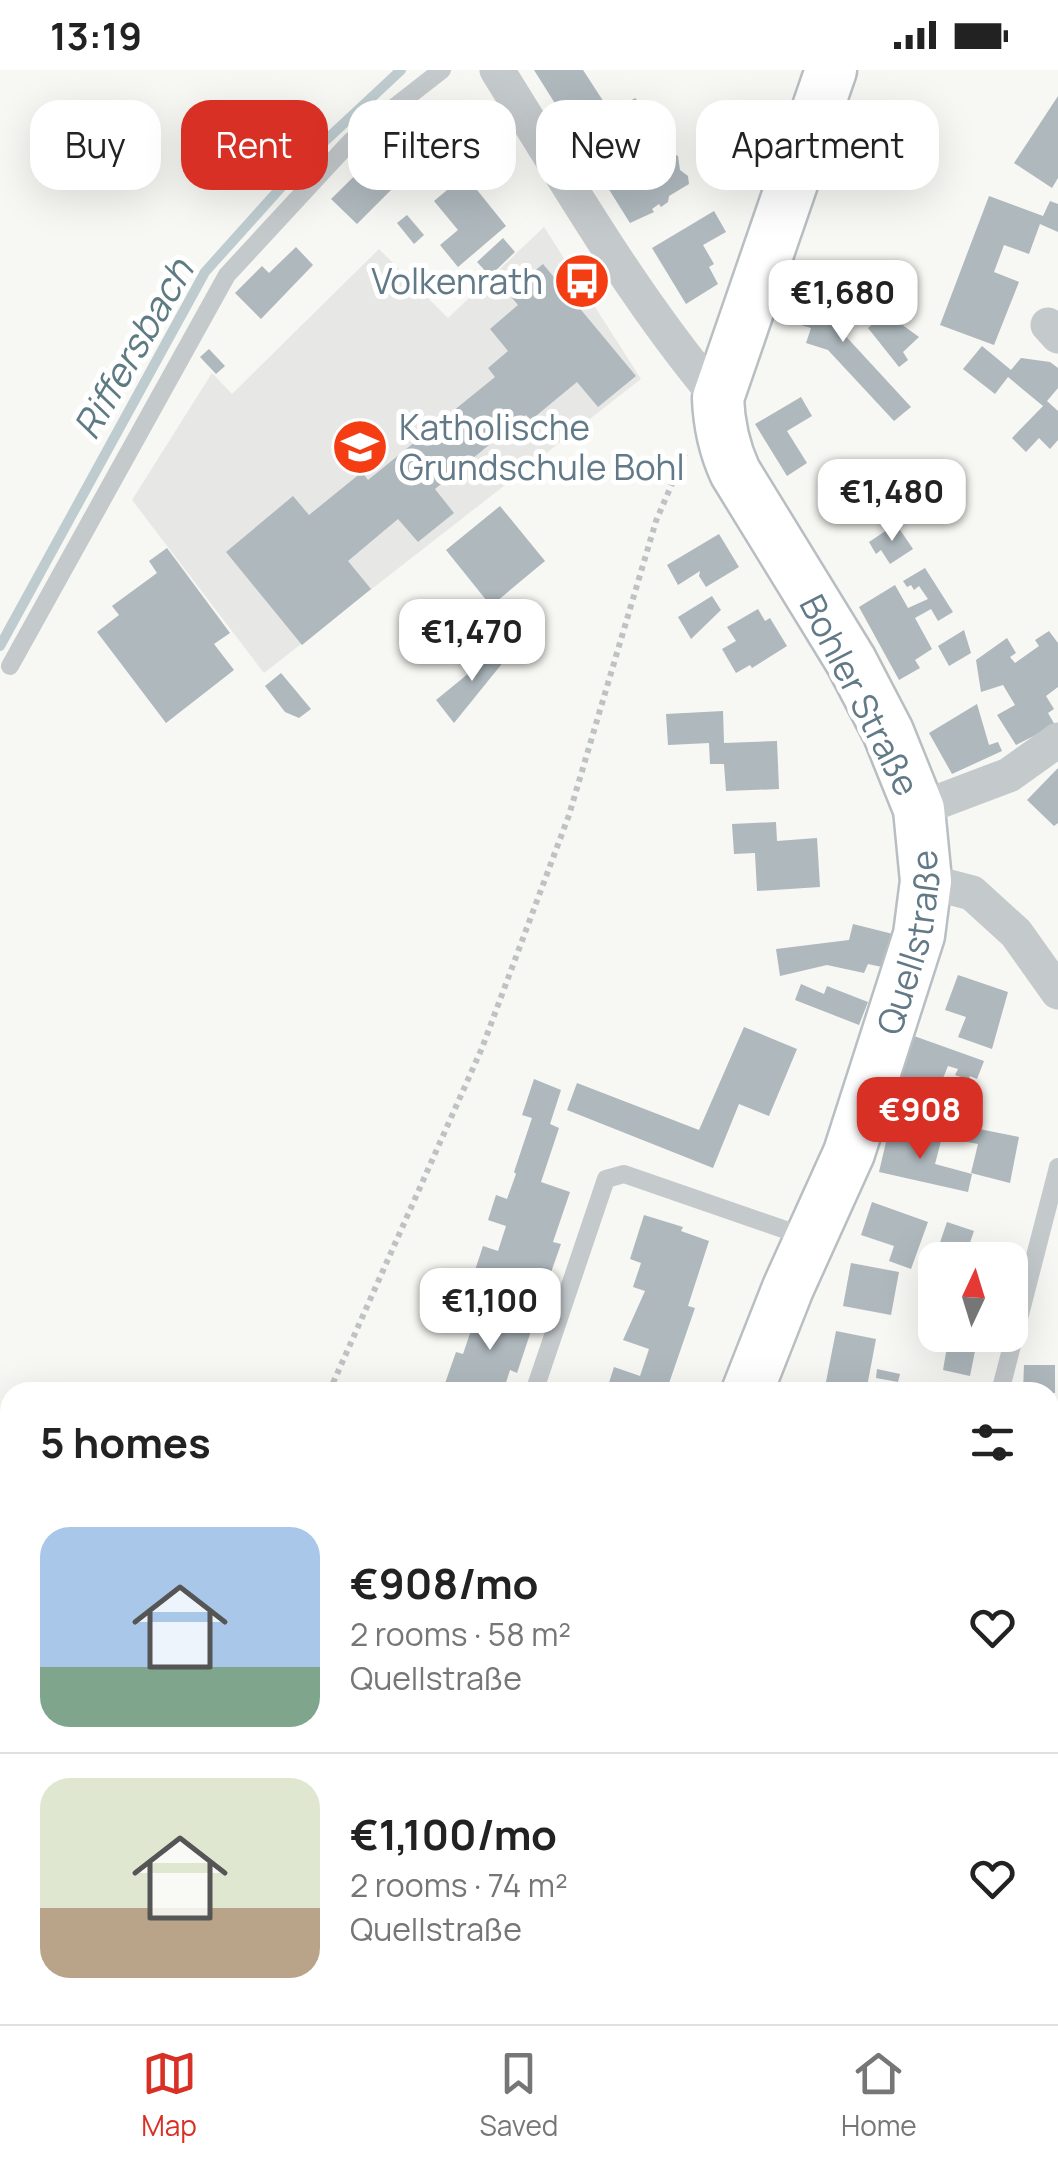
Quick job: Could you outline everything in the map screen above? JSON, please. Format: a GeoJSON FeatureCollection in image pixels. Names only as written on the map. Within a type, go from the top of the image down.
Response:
{"type":"FeatureCollection","features":[{"type":"Feature","properties":{"kind":"main road"},"geometry":{"type":"LineString","coordinates":[[719,408],[831,70]]}},
{"type":"Feature","properties":{"kind":"main road","name":"Bohler Straße"},"geometry":{"type":"LineString","coordinates":[[719,408],[724,449],[735,472],[851,660],[888,732],[919,809]]}},
{"type":"Feature","properties":{"kind":"main road","name":"Quellstraße"},"geometry":{"type":"LineString","coordinates":[[751,1382],[849,1153],[918,935],[926,880],[919,809]]}},
{"type":"Feature","properties":{"kind":"street","name":"Bohler Straße"},"geometry":{"type":"LineString","coordinates":[[497,70],[631,284],[719,408]]}},
{"type":"Feature","properties":{"kind":"street"},"geometry":{"type":"LineString","coordinates":[[919,809],[1009,776],[1058,740]]}},
{"type":"Feature","properties":{"kind":"street"},"geometry":{"type":"LineString","coordinates":[[926,880],[972,893],[1016,932],[1058,992]]}},
{"type":"Feature","properties":{"kind":"lane"},"geometry":{"type":"LineString","coordinates":[[10,666],[227,276],[350,141],[442,70]]}},
{"type":"Feature","properties":{"kind":"lane"},"geometry":{"type":"LineString","coordinates":[[1003,1382],[1058,1168]]}},
{"type":"Feature","properties":{"kind":"lane"},"geometry":{"type":"LineString","coordinates":[[537,1382],[606,1179],[624,1174],[810,1238]]}},
{"type":"Feature","properties":{"kind":"path"},"geometry":{"type":"LineString","coordinates":[[333,1382],[488,1030],[569,814],[656,521],[691,440],[719,408]]}},
{"type":"Feature","properties":{"kind":"shaded area","name":"Katholische Grundschule Bohl"},"geometry":{"type":"Polygon","coordinates":[[[544,227],[641,379],[264,673],[132,500],[212,373],[232,394],[379,249],[448,318],[544,227]]]}},
{"type":"Feature","properties":{"kind":"building"},"geometry":{"type":"Polygon","coordinates":[[[534,70],[583,70],[603,100],[553,100],[534,70]]]}},
{"type":"Feature","properties":{"kind":"building"},"geometry":{"type":"Polygon","coordinates":[[[1058,96],[1058,178],[1052,188],[1014,163],[1058,96]]]}},
{"type":"Feature","properties":{"kind":"building"},"geometry":{"type":"Polygon","coordinates":[[[678,156],[680,170],[688,176],[689,184],[669,196],[661,207],[659,204],[652,209],[654,212],[630,223],[609,190],[676,190],[678,156]]]}},
{"type":"Feature","properties":{"kind":"building"},"geometry":{"type":"Polygon","coordinates":[[[348,182],[348,190],[391,190],[357,224],[331,199],[348,182]]]}},
{"type":"Feature","properties":{"kind":"building"},"geometry":{"type":"Polygon","coordinates":[[[447,190],[477,190],[506,226],[458,267],[440,245],[458,230],[434,201],[447,190]]]}},
{"type":"Feature","properties":{"kind":"building"},"geometry":{"type":"Polygon","coordinates":[[[989,196],[1043,216],[1050,201],[1058,204],[1058,232],[1040,224],[1029,254],[1004,245],[994,272],[1019,282],[994,345],[940,325],[989,196]]]}},
{"type":"Feature","properties":{"kind":"building"},"geometry":{"type":"Polygon","coordinates":[[[714,211],[726,232],[703,245],[714,264],[709,267],[718,284],[686,304],[652,248],[714,211]]]}},
{"type":"Feature","properties":{"kind":"building"},"geometry":{"type":"Polygon","coordinates":[[[407,215],[424,235],[414,244],[397,223],[407,215]]]}},
{"type":"Feature","properties":{"kind":"building"},"geometry":{"type":"Polygon","coordinates":[[[503,238],[515,252],[490,276],[477,262],[503,238]]]}},
{"type":"Feature","properties":{"kind":"building"},"geometry":{"type":"Polygon","coordinates":[[[296,247],[313,265],[261,319],[235,293],[262,266],[269,273],[296,247]]]}},
{"type":"Feature","properties":{"kind":"building"},"geometry":{"type":"Polygon","coordinates":[[[543,264],[636,376],[598,407],[577,382],[531,420],[526,415],[435,489],[454,513],[418,542],[398,519],[348,561],[371,589],[302,645],[226,552],[293,496],[309,515],[362,472],[368,480],[495,377],[488,368],[508,351],[490,329],[518,305],[508,293],[543,264]]]}},
{"type":"Feature","properties":{"kind":"building"},"geometry":{"type":"Polygon","coordinates":[[[800,284],[850,300],[840,330],[911,407],[894,421],[828,350],[806,343],[811,328],[788,321],[800,284]]]}},
{"type":"Feature","properties":{"kind":"building"},"geometry":{"type":"Polygon","coordinates":[[[886,313],[919,337],[903,352],[908,360],[899,367],[868,328],[886,313]]]}},
{"type":"Feature","properties":{"kind":"building"},"geometry":{"type":"Polygon","coordinates":[[[982,346],[1011,370],[1021,358],[1050,362],[1058,368],[1058,388],[1047,401],[1058,411],[1058,440],[1050,449],[1039,438],[1026,452],[1012,438],[1043,406],[1008,377],[995,394],[963,369],[982,346]]]}},
{"type":"Feature","properties":{"kind":"building"},"geometry":{"type":"Polygon","coordinates":[[[209,349],[225,366],[216,374],[200,357],[209,349]]]}},
{"type":"Feature","properties":{"kind":"building"},"geometry":{"type":"Polygon","coordinates":[[[801,397],[812,416],[787,431],[807,463],[787,476],[755,424],[801,397]]]}},
{"type":"Feature","properties":{"kind":"building"},"geometry":{"type":"Polygon","coordinates":[[[500,506],[545,561],[491,606],[446,550],[500,506]]]}},
{"type":"Feature","properties":{"kind":"building"},"geometry":{"type":"Polygon","coordinates":[[[896,524],[913,549],[890,564],[881,550],[876,554],[869,542],[896,524]]]}},
{"type":"Feature","properties":{"kind":"building"},"geometry":{"type":"Polygon","coordinates":[[[719,534],[739,567],[706,587],[700,571],[678,585],[667,565],[719,534]]]}},
{"type":"Feature","properties":{"kind":"building"},"geometry":{"type":"Polygon","coordinates":[[[167,548],[230,633],[214,644],[234,670],[166,723],[97,632],[119,615],[112,606],[157,573],[149,561],[167,548]]]}},
{"type":"Feature","properties":{"kind":"building"},"geometry":{"type":"Polygon","coordinates":[[[925,568],[953,612],[938,621],[931,609],[915,618],[932,649],[915,660],[920,668],[899,680],[859,607],[895,585],[908,608],[928,599],[919,586],[914,590],[903,581],[925,568]]]}},
{"type":"Feature","properties":{"kind":"building"},"geometry":{"type":"Polygon","coordinates":[[[712,596],[721,610],[691,639],[678,617],[712,596]]]}},
{"type":"Feature","properties":{"kind":"building"},"geometry":{"type":"Polygon","coordinates":[[[758,609],[765,621],[770,618],[787,646],[752,668],[750,665],[736,673],[722,649],[736,641],[727,627],[758,609]]]}},
{"type":"Feature","properties":{"kind":"building"},"geometry":{"type":"Polygon","coordinates":[[[964,630],[971,653],[949,666],[938,646],[964,630]]]}},
{"type":"Feature","properties":{"kind":"building"},"geometry":{"type":"Polygon","coordinates":[[[1049,631],[1058,643],[1058,687],[1046,696],[1054,709],[1048,713],[1055,725],[1016,745],[997,715],[1015,705],[1003,685],[981,692],[976,660],[1007,638],[1016,653],[1010,657],[1015,663],[1039,646],[1035,640],[1049,631]]]}},
{"type":"Feature","properties":{"kind":"building"},"geometry":{"type":"Polygon","coordinates":[[[507,642],[513,650],[454,723],[436,700],[507,642]]]}},
{"type":"Feature","properties":{"kind":"building"},"geometry":{"type":"Polygon","coordinates":[[[281,673],[311,709],[299,718],[285,712],[265,686],[281,673]]]}},
{"type":"Feature","properties":{"kind":"building"},"geometry":{"type":"Polygon","coordinates":[[[977,704],[989,745],[998,742],[1002,751],[952,774],[929,733],[977,704]]]}},
{"type":"Feature","properties":{"kind":"building"},"geometry":{"type":"Polygon","coordinates":[[[723,711],[724,743],[777,741],[779,789],[726,791],[724,764],[710,764],[709,743],[668,745],[666,714],[723,711]]]}},
{"type":"Feature","properties":{"kind":"building"},"geometry":{"type":"Polygon","coordinates":[[[1058,768],[1058,823],[1054,826],[1027,800],[1058,768]]]}},
{"type":"Feature","properties":{"kind":"building"},"geometry":{"type":"Polygon","coordinates":[[[776,822],[777,841],[817,838],[820,887],[757,891],[755,853],[734,854],[732,824],[776,822]]]}},
{"type":"Feature","properties":{"kind":"building"},"geometry":{"type":"Polygon","coordinates":[[[853,924],[893,934],[882,967],[868,964],[864,973],[827,965],[780,976],[776,949],[849,940],[853,924]]]}},
{"type":"Feature","properties":{"kind":"building"},"geometry":{"type":"Polygon","coordinates":[[[958,975],[1008,992],[992,1049],[958,1037],[966,1017],[945,1010],[958,975]]]}},
{"type":"Feature","properties":{"kind":"building"},"geometry":{"type":"Polygon","coordinates":[[[801,984],[824,994],[827,986],[868,1002],[859,1025],[795,1000],[801,984]]]}},
{"type":"Feature","properties":{"kind":"building"},"geometry":{"type":"Polygon","coordinates":[[[744,1027],[797,1049],[769,1116],[739,1104],[713,1168],[567,1110],[577,1083],[699,1130],[744,1027]]]}},
{"type":"Feature","properties":{"kind":"building"},"geometry":{"type":"Polygon","coordinates":[[[914,1036],[984,1061],[977,1079],[955,1075],[958,1069],[948,1066],[933,1103],[944,1107],[939,1121],[910,1114],[916,1098],[894,1090],[914,1036]]]}},
{"type":"Feature","properties":{"kind":"building"},"geometry":{"type":"Polygon","coordinates":[[[534,1079],[561,1090],[550,1124],[559,1128],[541,1182],[570,1192],[553,1242],[561,1244],[543,1295],[479,1273],[476,1267],[483,1246],[498,1251],[506,1226],[488,1220],[496,1195],[507,1199],[516,1174],[532,1118],[522,1115],[534,1079]]]}},
{"type":"Feature","properties":{"kind":"building"},"geometry":{"type":"Polygon","coordinates":[[[954,1124],[1019,1137],[1010,1183],[971,1173],[978,1144],[951,1139],[954,1124]]]}},
{"type":"Feature","properties":{"kind":"building"},"geometry":{"type":"Polygon","coordinates":[[[889,1129],[941,1141],[935,1164],[972,1174],[968,1192],[879,1172],[889,1129]]]}},
{"type":"Feature","properties":{"kind":"building"},"geometry":{"type":"Polygon","coordinates":[[[872,1202],[928,1222],[911,1269],[889,1261],[894,1246],[861,1235],[872,1202]]]}},
{"type":"Feature","properties":{"kind":"building"},"geometry":{"type":"Polygon","coordinates":[[[644,1215],[683,1227],[681,1231],[709,1241],[688,1306],[695,1308],[669,1382],[609,1382],[614,1367],[640,1376],[649,1349],[623,1340],[645,1291],[633,1287],[641,1263],[630,1259],[644,1215]]]}},
{"type":"Feature","properties":{"kind":"building"},"geometry":{"type":"Polygon","coordinates":[[[947,1222],[974,1231],[970,1242],[940,1242],[947,1222]]]}},
{"type":"Feature","properties":{"kind":"building"},"geometry":{"type":"Polygon","coordinates":[[[851,1263],[899,1272],[891,1315],[843,1306],[851,1263]]]}},
{"type":"Feature","properties":{"kind":"building"},"geometry":{"type":"Polygon","coordinates":[[[480,1304],[534,1322],[517,1373],[510,1370],[506,1382],[446,1382],[456,1352],[463,1354],[480,1304]]]}},
{"type":"Feature","properties":{"kind":"building"},"geometry":{"type":"Polygon","coordinates":[[[836,1331],[876,1339],[868,1382],[826,1382],[836,1331]]]}},
{"type":"Feature","properties":{"kind":"building"},"geometry":{"type":"Polygon","coordinates":[[[946,1352],[975,1352],[970,1376],[943,1370],[946,1352]]]}},
{"type":"Feature","properties":{"kind":"building"},"geometry":{"type":"Polygon","coordinates":[[[1024,1365],[1055,1365],[1055,1382],[1023,1382],[1024,1365]]]}},
{"type":"Feature","properties":{"kind":"building"},"geometry":{"type":"Polygon","coordinates":[[[877,1369],[900,1374],[898,1382],[876,1378],[877,1369]]]}},
{"type":"Feature","properties":{"kind":"waterway","name":"Riffersbach"},"geometry":{"type":"LineString","coordinates":[[0,646],[205,272],[311,154],[401,70]]}},
{"type":"Feature","properties":{"kind":"place","name":"Volkenrath"},"geometry":{"type":"Point","coordinates":[582,281]}},
{"type":"Feature","properties":{"kind":"place","name":"Katholische Grundschule Bohl"},"geometry":{"type":"Point","coordinates":[360,447]}}]}
